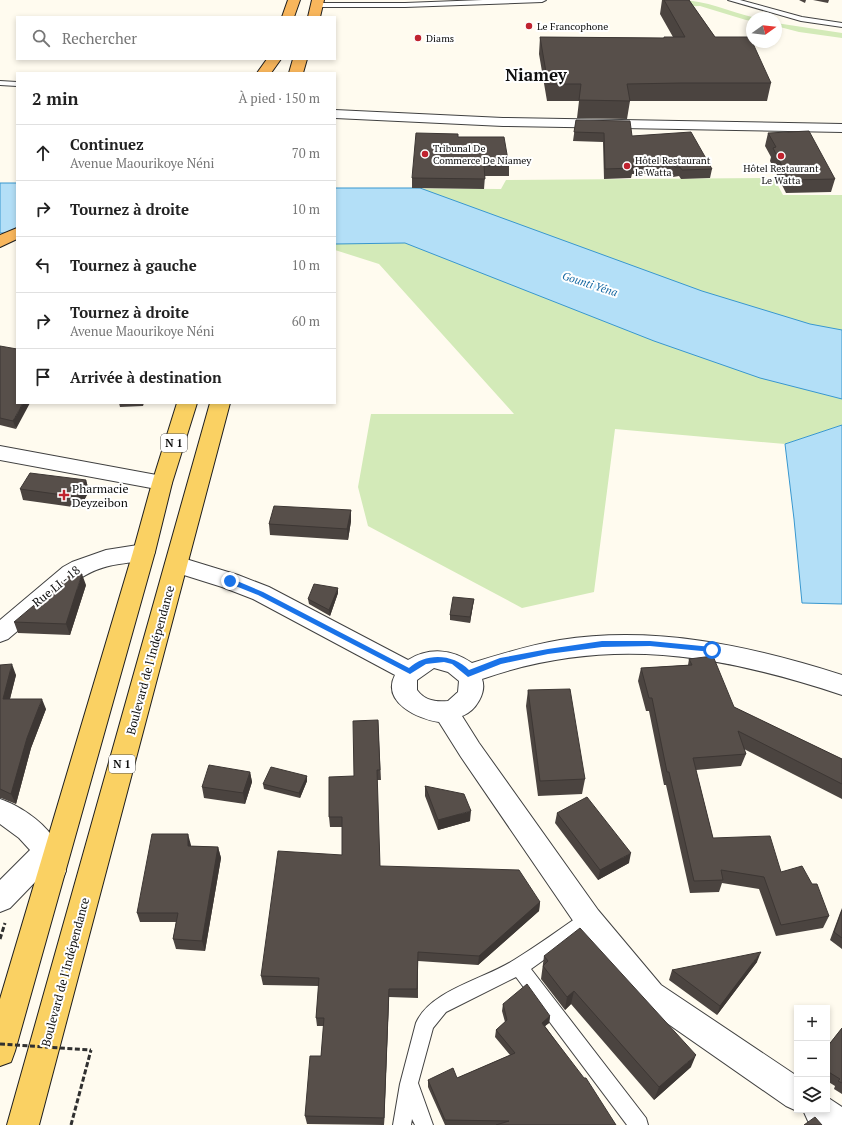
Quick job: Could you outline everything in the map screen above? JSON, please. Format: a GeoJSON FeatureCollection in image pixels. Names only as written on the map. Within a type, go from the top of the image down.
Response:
{"type":"FeatureCollection","features":[{"type":"Feature","properties":{"kind":"highway"},"geometry":{"type":"LineString","coordinates":[[288,16],[294,0]]}},
{"type":"Feature","properties":{"kind":"highway"},"geometry":{"type":"LineString","coordinates":[[265,72],[274,60]]}},
{"type":"Feature","properties":{"kind":"highway"},"geometry":{"type":"LineString","coordinates":[[296,72],[300,60]]}},
{"type":"Feature","properties":{"kind":"highway"},"geometry":{"type":"LineString","coordinates":[[0,242],[16,234]]}},
{"type":"Feature","properties":{"kind":"main road","name":"N 1"},"geometry":{"type":"LineString","coordinates":[[162,483],[187,404]]}},
{"type":"Feature","properties":{"kind":"main road","name":"Boulevard de l'Indépendance"},"geometry":{"type":"LineString","coordinates":[[23,1125],[220,404]]}},
{"type":"Feature","properties":{"kind":"main road"},"geometry":{"type":"LineString","coordinates":[[0,1051],[49,862],[144,552],[162,483]]}},
{"type":"Feature","properties":{"kind":"street"},"geometry":{"type":"LineString","coordinates":[[336,101],[408,116]]}},
{"type":"Feature","properties":{"kind":"street"},"geometry":{"type":"LineString","coordinates":[[336,114],[408,116],[503,122],[842,128]]}},
{"type":"Feature","properties":{"kind":"street"},"geometry":{"type":"LineString","coordinates":[[0,453],[162,483]]}},
{"type":"Feature","properties":{"kind":"street","name":"Rue LI - 18"},"geometry":{"type":"LineString","coordinates":[[0,633],[71,572],[84,564],[110,556],[144,552]]}},
{"type":"Feature","properties":{"kind":"street"},"geometry":{"type":"LineString","coordinates":[[176,564],[230,581],[261,593],[410,671]]}},
{"type":"Feature","properties":{"kind":"street"},"geometry":{"type":"LineString","coordinates":[[468,674],[500,661],[548,651],[602,644],[650,643],[712,650],[811,674],[842,685]]}},
{"type":"Feature","properties":{"kind":"street"},"geometry":{"type":"LineString","coordinates":[[444,659],[454,662],[462,667],[468,674],[471,690],[469,697],[456,709],[446,712],[424,710],[408,697],[405,689],[406,680],[410,671],[416,665],[425,661],[444,659]]}},
{"type":"Feature","properties":{"kind":"street"},"geometry":{"type":"LineString","coordinates":[[446,712],[470,750],[588,919],[652,995],[794,1093]]}},
{"type":"Feature","properties":{"kind":"street"},"geometry":{"type":"LineString","coordinates":[[0,810],[21,824],[36,837],[49,862],[0,899]]}},
{"type":"Feature","properties":{"kind":"street"},"geometry":{"type":"LineString","coordinates":[[823,1113],[841,1125]]}},
{"type":"Feature","properties":{"kind":"lane"},"geometry":{"type":"LineString","coordinates":[[316,7],[542,0]]}},
{"type":"Feature","properties":{"kind":"lane"},"geometry":{"type":"LineString","coordinates":[[732,0],[801,19],[842,24]]}},
{"type":"Feature","properties":{"kind":"lane"},"geometry":{"type":"LineString","coordinates":[[0,83],[16,84]]}},
{"type":"Feature","properties":{"kind":"lane"},"geometry":{"type":"LineString","coordinates":[[402,1125],[409,1084],[425,1023],[440,1006],[519,967],[588,919]]}},
{"type":"Feature","properties":{"kind":"lane"},"geometry":{"type":"LineString","coordinates":[[519,967],[639,1125]]}},
{"type":"Feature","properties":{"kind":"lane"},"geometry":{"type":"LineString","coordinates":[[409,1084],[424,1125]]}},
{"type":"Feature","properties":{"kind":"path"},"geometry":{"type":"LineString","coordinates":[[0,1044],[91,1050],[71,1125]]}},
{"type":"Feature","properties":{"kind":"green space"},"geometry":{"type":"Polygon","coordinates":[[[679,0],[699,2],[746,16],[746,20],[700,6],[669,7],[679,0]]]}},
{"type":"Feature","properties":{"kind":"green space"},"geometry":{"type":"Polygon","coordinates":[[[782,24],[842,33],[842,38],[799,32],[782,28],[782,24]]]}},
{"type":"Feature","properties":{"kind":"green space"},"geometry":{"type":"Polygon","coordinates":[[[774,178],[783,195],[842,195],[842,425],[785,444],[615,429],[594,592],[522,608],[368,526],[358,487],[371,414],[514,414],[379,264],[336,250],[336,188],[501,189],[506,180],[774,178]]]}},
{"type":"Feature","properties":{"kind":"water"},"geometry":{"type":"Polygon","coordinates":[[[0,183],[16,183],[16,233],[0,233],[0,183]]]}},
{"type":"Feature","properties":{"kind":"water","name":"Gounti Yéna"},"geometry":{"type":"Polygon","coordinates":[[[336,188],[420,188],[702,291],[810,324],[842,330],[842,399],[760,378],[654,341],[405,243],[336,244],[336,188]]]}},
{"type":"Feature","properties":{"kind":"water"},"geometry":{"type":"Polygon","coordinates":[[[842,425],[842,604],[802,603],[785,444],[842,425]]]}},
{"type":"Feature","properties":{"kind":"building"},"geometry":{"type":"Polygon","coordinates":[[[664,0],[689,0],[715,37],[746,37],[746,48],[755,48],[771,83],[627,84],[630,101],[579,100],[581,84],[548,84],[540,37],[664,38],[685,37],[664,0]]]}},
{"type":"Feature","properties":{"kind":"building"},"geometry":{"type":"Polygon","coordinates":[[[576,120],[630,121],[632,136],[691,132],[712,169],[682,170],[680,167],[675,167],[673,165],[632,165],[633,168],[605,169],[604,133],[574,132],[576,120]]]}},
{"type":"Feature","properties":{"kind":"building"},"geometry":{"type":"Polygon","coordinates":[[[809,131],[835,179],[789,180],[773,148],[776,147],[768,133],[809,131]]]}},
{"type":"Feature","properties":{"kind":"building"},"geometry":{"type":"Polygon","coordinates":[[[416,133],[458,134],[458,137],[504,137],[509,166],[484,166],[485,179],[412,178],[416,133]]]}},
{"type":"Feature","properties":{"kind":"building"},"geometry":{"type":"Polygon","coordinates":[[[0,346],[16,349],[16,404],[22,404],[13,421],[0,418],[0,346]]]}},
{"type":"Feature","properties":{"kind":"building"},"geometry":{"type":"Polygon","coordinates":[[[30,473],[86,480],[77,497],[20,489],[30,473]]]}},
{"type":"Feature","properties":{"kind":"building"},"geometry":{"type":"Polygon","coordinates":[[[274,506],[351,510],[347,529],[269,524],[274,506]]]}},
{"type":"Feature","properties":{"kind":"building"},"geometry":{"type":"Polygon","coordinates":[[[71,574],[82,574],[66,624],[14,622],[71,574]]]}},
{"type":"Feature","properties":{"kind":"building"},"geometry":{"type":"Polygon","coordinates":[[[314,584],[338,588],[329,610],[308,599],[314,584]]]}},
{"type":"Feature","properties":{"kind":"building"},"geometry":{"type":"Polygon","coordinates":[[[453,597],[474,599],[470,617],[450,615],[453,597]]]}},
{"type":"Feature","properties":{"kind":"building"},"geometry":{"type":"Polygon","coordinates":[[[713,656],[734,707],[842,759],[842,784],[738,731],[746,754],[693,758],[713,838],[770,836],[781,872],[802,866],[812,884],[817,884],[829,916],[781,925],[764,877],[721,870],[723,880],[694,881],[669,772],[667,772],[652,698],[649,698],[641,668],[692,665],[689,659],[713,656]]]}},
{"type":"Feature","properties":{"kind":"building"},"geometry":{"type":"Polygon","coordinates":[[[12,664],[3,699],[42,699],[27,738],[11,794],[0,789],[0,665],[12,664]]]}},
{"type":"Feature","properties":{"kind":"building"},"geometry":{"type":"Polygon","coordinates":[[[570,689],[585,779],[540,781],[528,690],[570,689]]]}},
{"type":"Feature","properties":{"kind":"building"},"geometry":{"type":"Polygon","coordinates":[[[378,720],[380,770],[377,770],[380,866],[519,870],[540,902],[479,956],[418,952],[417,989],[389,989],[384,1118],[305,1116],[310,1056],[321,1056],[324,1018],[316,1018],[319,978],[261,976],[278,851],[342,855],[342,817],[329,817],[329,777],[354,776],[353,721],[378,720]]]}},
{"type":"Feature","properties":{"kind":"building"},"geometry":{"type":"Polygon","coordinates":[[[209,765],[250,772],[243,793],[202,787],[209,765]]]}},
{"type":"Feature","properties":{"kind":"building"},"geometry":{"type":"Polygon","coordinates":[[[271,767],[307,776],[299,793],[263,784],[271,767]]]}},
{"type":"Feature","properties":{"kind":"building"},"geometry":{"type":"Polygon","coordinates":[[[425,786],[464,794],[471,811],[438,820],[425,786]]]}},
{"type":"Feature","properties":{"kind":"building"},"geometry":{"type":"Polygon","coordinates":[[[587,797],[631,853],[600,870],[557,813],[587,797]]]}},
{"type":"Feature","properties":{"kind":"building"},"geometry":{"type":"Polygon","coordinates":[[[152,834],[188,834],[188,846],[218,847],[202,941],[173,939],[178,913],[137,913],[152,834]]]}},
{"type":"Feature","properties":{"kind":"building"},"geometry":{"type":"Polygon","coordinates":[[[842,910],[842,938],[834,932],[842,910]]]}},
{"type":"Feature","properties":{"kind":"building"},"geometry":{"type":"Polygon","coordinates":[[[580,928],[696,1055],[659,1087],[574,991],[567,997],[543,966],[548,961],[544,956],[580,928]]]}},
{"type":"Feature","properties":{"kind":"building"},"geometry":{"type":"Polygon","coordinates":[[[761,952],[720,1006],[672,970],[761,952]]]}},
{"type":"Feature","properties":{"kind":"building"},"geometry":{"type":"Polygon","coordinates":[[[527,984],[550,1016],[542,1023],[584,1078],[586,1078],[616,1125],[496,1125],[509,1121],[445,1120],[428,1080],[453,1068],[457,1078],[515,1053],[496,1030],[507,1020],[503,1004],[527,984]]]}},
{"type":"Feature","properties":{"kind":"building"},"geometry":{"type":"Polygon","coordinates":[[[842,1028],[842,1083],[838,1081],[840,1079],[830,1073],[830,1043],[842,1028]]]}},
{"type":"Feature","properties":{"kind":"building"},"geometry":{"type":"Polygon","coordinates":[[[815,1117],[822,1125],[804,1125],[815,1117]]]}},
{"type":"Feature","properties":{"kind":"place","name":"Le Francophone"},"geometry":{"type":"Point","coordinates":[529,26]}},
{"type":"Feature","properties":{"kind":"place","name":"Diams"},"geometry":{"type":"Point","coordinates":[418,38]}},
{"type":"Feature","properties":{"kind":"place","name":"Tribunal De Commerce De Niamey"},"geometry":{"type":"Point","coordinates":[425,154]}},
{"type":"Feature","properties":{"kind":"place","name":"Hôtel Restaurant Le Watta"},"geometry":{"type":"Point","coordinates":[781,156]}},
{"type":"Feature","properties":{"kind":"place","name":"Hôtel Restaurant le Watta"},"geometry":{"type":"Point","coordinates":[627,166]}},
{"type":"Feature","properties":{"kind":"place","name":"Pharmacie Deyzeibon"},"geometry":{"type":"Point","coordinates":[64,495]}},
{"type":"Feature","properties":{"kind":"district","name":"Niamey"},"geometry":{"type":"Point","coordinates":[536,74]}},
{"type":"Feature","properties":{"kind":"route"},"geometry":{"type":"LineString","coordinates":[[230,581],[261,593],[384,659],[410,671],[416,665],[425,661],[444,659],[454,662],[462,667],[468,674],[500,661],[548,651],[602,644],[650,643],[712,650]]}}]}
